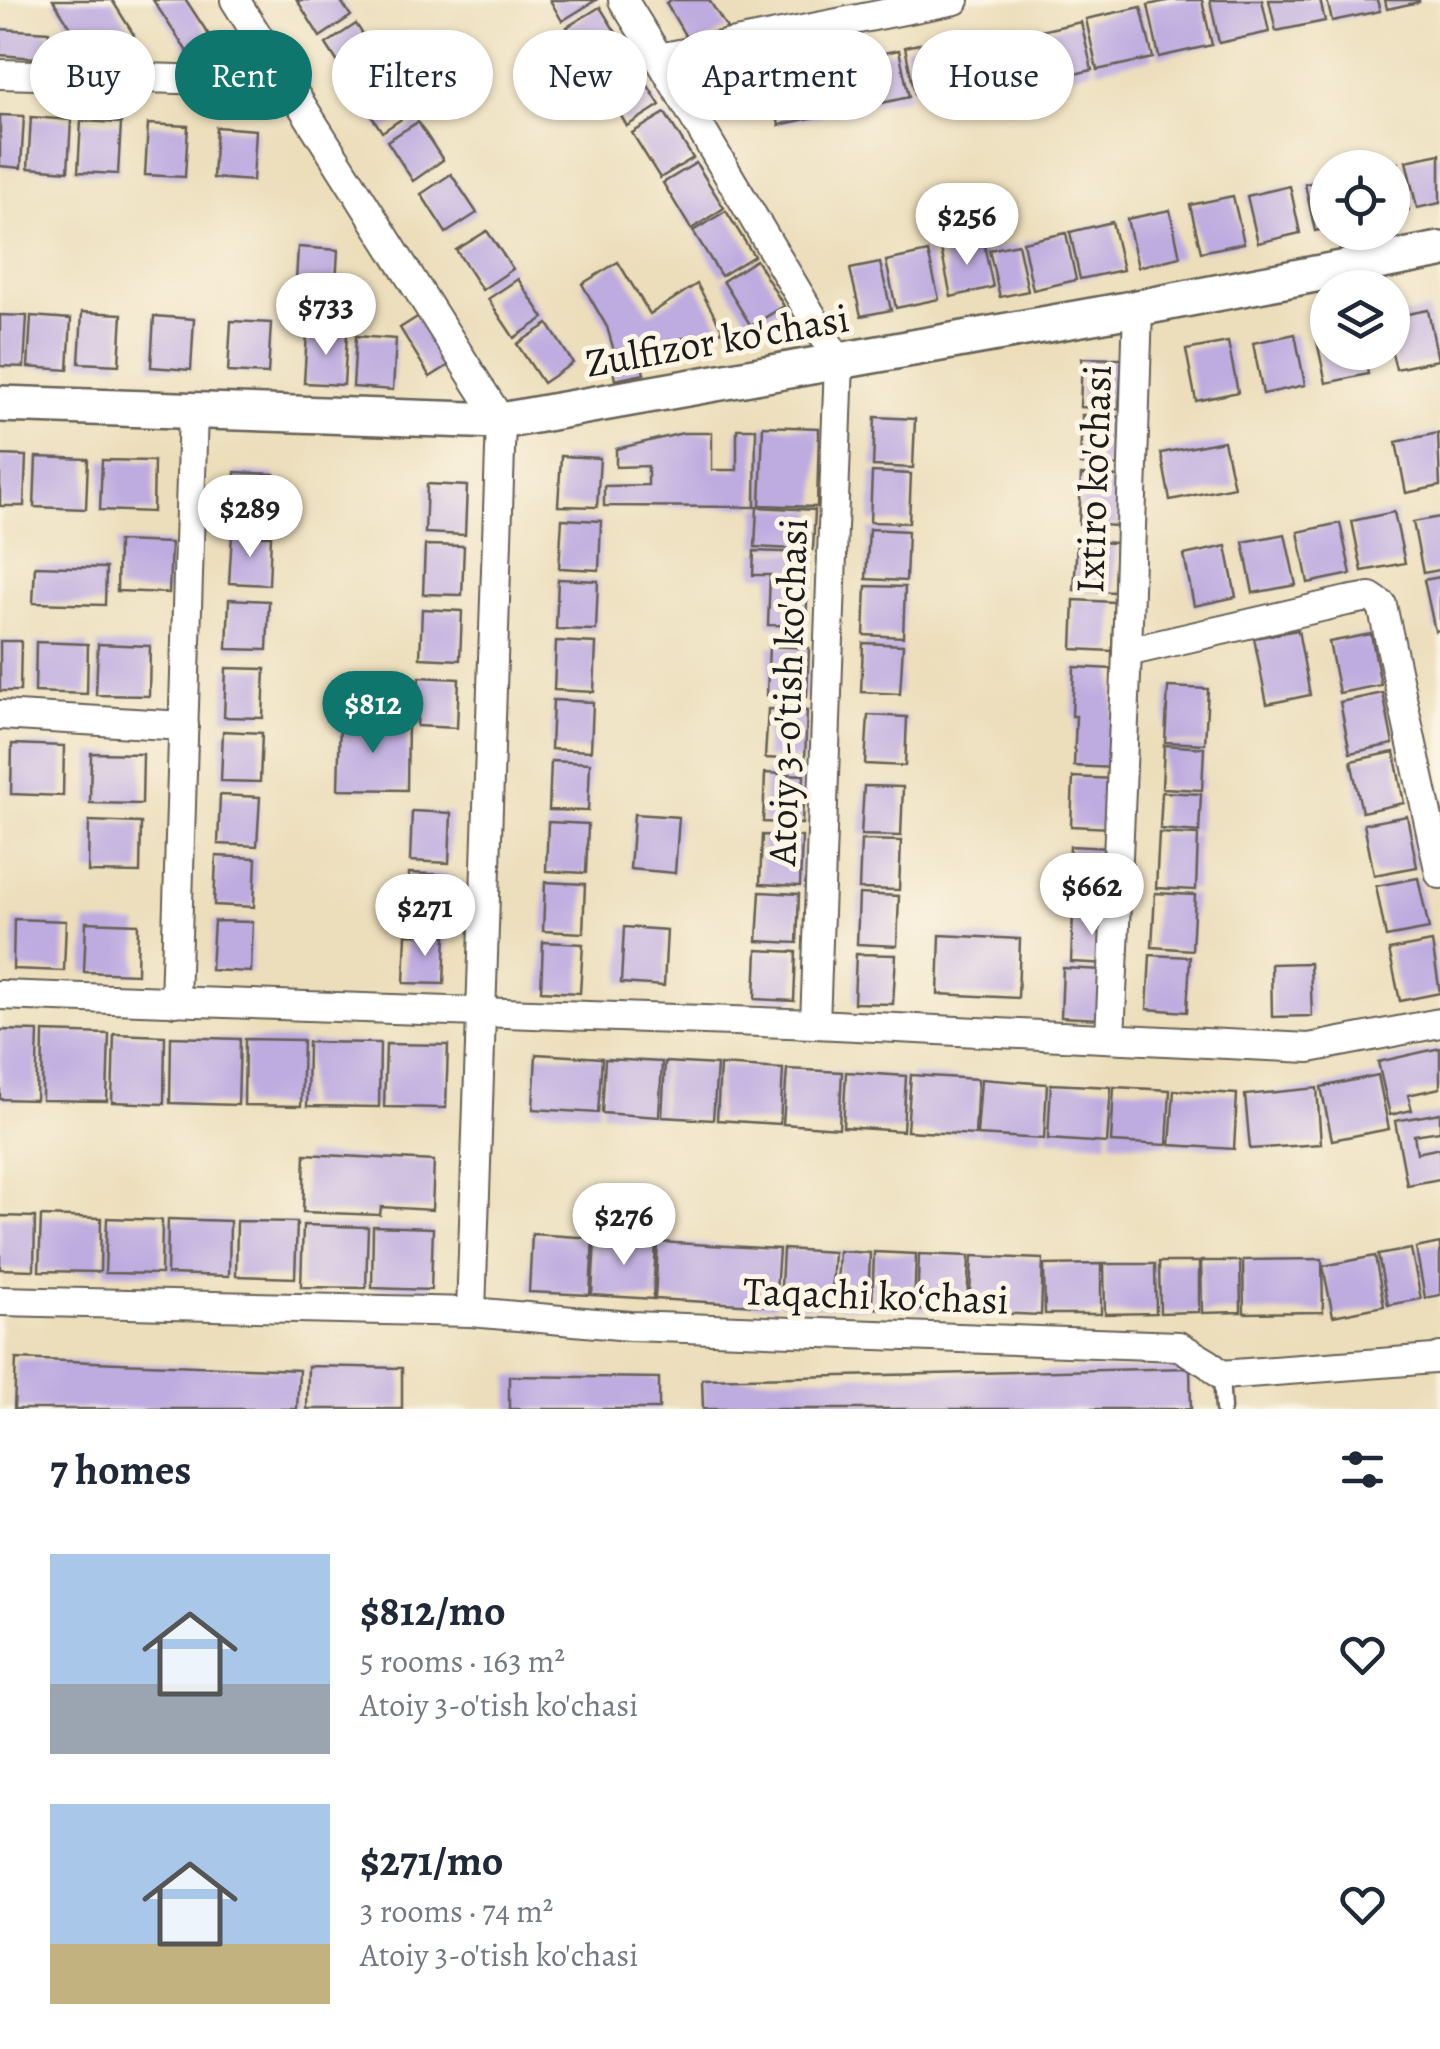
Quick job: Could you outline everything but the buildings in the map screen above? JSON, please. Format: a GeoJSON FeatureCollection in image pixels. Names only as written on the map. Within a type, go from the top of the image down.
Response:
{"type":"FeatureCollection","features":[{"type":"Feature","properties":{"kind":"street"},"geometry":{"type":"LineString","coordinates":[[235,0],[254,30]]}},
{"type":"Feature","properties":{"kind":"street"},"geometry":{"type":"LineString","coordinates":[[623,0],[838,362]]}},
{"type":"Feature","properties":{"kind":"street"},"geometry":{"type":"LineString","coordinates":[[660,58],[949,0]]}},
{"type":"Feature","properties":{"kind":"street"},"geometry":{"type":"LineString","coordinates":[[0,74],[175,79]]}},
{"type":"Feature","properties":{"kind":"street"},"geometry":{"type":"LineString","coordinates":[[310,120],[500,421],[471,1312]]}},
{"type":"Feature","properties":{"kind":"street","name":"Zulfizor ko'chasi"},"geometry":{"type":"LineString","coordinates":[[0,404],[500,421],[1138,308],[1440,250]]}},
{"type":"Feature","properties":{"kind":"street","name":"Ixtiro ko'chasi"},"geometry":{"type":"LineString","coordinates":[[1110,1038],[1138,308]]}},
{"type":"Feature","properties":{"kind":"street","name":"Atoiy 3-o'tish ko'chasi"},"geometry":{"type":"LineString","coordinates":[[815,1024],[838,362]]}},
{"type":"Feature","properties":{"kind":"street"},"geometry":{"type":"LineString","coordinates":[[175,1002],[193,411]]}},
{"type":"Feature","properties":{"kind":"street","name":"Ixtiro ko'chasi"},"geometry":{"type":"LineString","coordinates":[[1127,652],[1370,597],[1382,606],[1440,874]]}},
{"type":"Feature","properties":{"kind":"street"},"geometry":{"type":"LineString","coordinates":[[0,715],[184,726]]}},
{"type":"Feature","properties":{"kind":"street"},"geometry":{"type":"LineString","coordinates":[[0,995],[815,1024],[1309,1048],[1440,1023]]}},
{"type":"Feature","properties":{"kind":"street","name":"Taqachi koʻchasi"},"geometry":{"type":"LineString","coordinates":[[0,1301],[471,1312],[630,1326],[1179,1346],[1222,1374]]}},
{"type":"Feature","properties":{"kind":"street"},"geometry":{"type":"LineString","coordinates":[[1222,1374],[1440,1357]]}},
{"type":"Feature","properties":{"kind":"lane"},"geometry":{"type":"LineString","coordinates":[[1222,1374],[1223,1409]]}}]}
